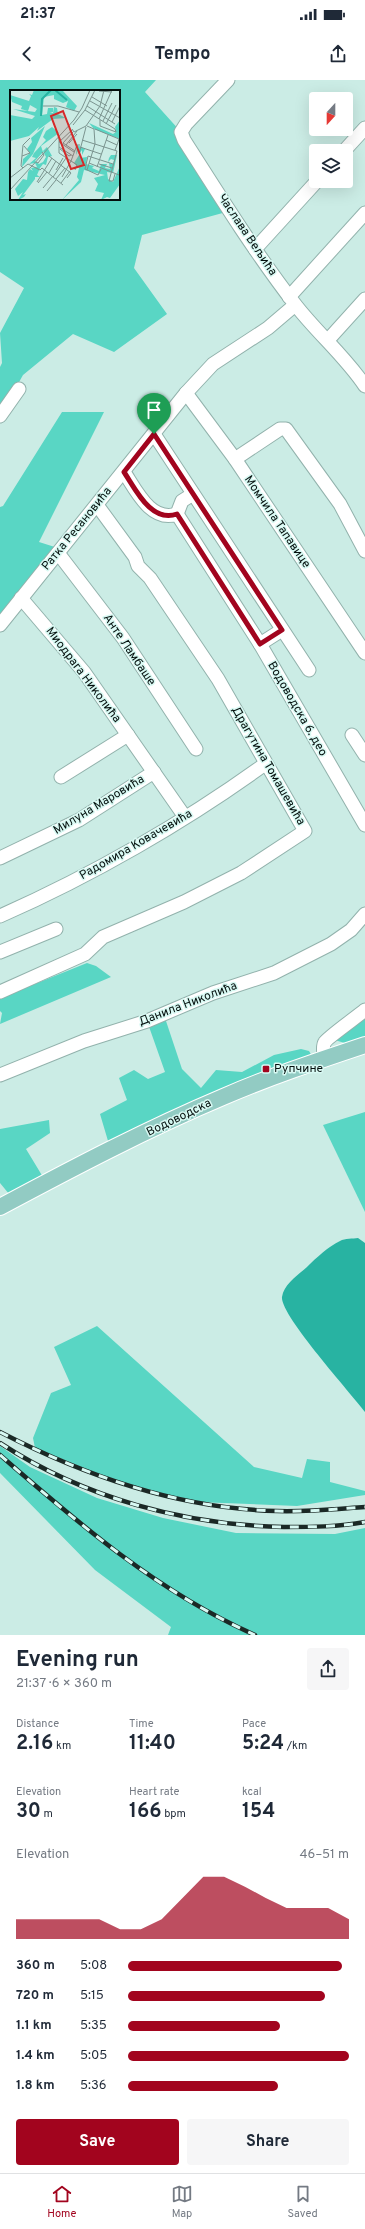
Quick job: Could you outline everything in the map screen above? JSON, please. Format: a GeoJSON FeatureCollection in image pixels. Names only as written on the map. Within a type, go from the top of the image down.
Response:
{"type":"FeatureCollection","features":[{"type":"Feature","properties":{"kind":"main road","name":"Водоводска"},"geometry":{"type":"LineString","coordinates":[[0,1207],[46,1182],[222,1097],[324,1058],[365,1045]]}},
{"type":"Feature","properties":{"kind":"street","name":"Часлава Вељића"},"geometry":{"type":"LineString","coordinates":[[228,80],[181,132],[184,140],[255,249],[292,301],[328,340],[364,383]]}},
{"type":"Feature","properties":{"kind":"street"},"geometry":{"type":"LineString","coordinates":[[350,144],[365,128]]}},
{"type":"Feature","properties":{"kind":"street"},"geometry":{"type":"LineString","coordinates":[[255,249],[311,188]]}},
{"type":"Feature","properties":{"kind":"street","name":"Ратка Ресановића"},"geometry":{"type":"LineString","coordinates":[[0,625],[186,393],[213,364],[268,328],[365,213]]}},
{"type":"Feature","properties":{"kind":"street"},"geometry":{"type":"LineString","coordinates":[[328,340],[365,299]]}},
{"type":"Feature","properties":{"kind":"street"},"geometry":{"type":"LineString","coordinates":[[0,416],[19,390]]}},
{"type":"Feature","properties":{"kind":"street","name":"Момчила Тапавице"},"geometry":{"type":"LineString","coordinates":[[186,393],[235,459],[365,653]]}},
{"type":"Feature","properties":{"kind":"street"},"geometry":{"type":"LineString","coordinates":[[235,459],[280,430],[286,429],[340,504],[365,551]]}},
{"type":"Feature","properties":{"kind":"street"},"geometry":{"type":"LineString","coordinates":[[154,434],[282,630],[310,670]]}},
{"type":"Feature","properties":{"kind":"street"},"geometry":{"type":"LineString","coordinates":[[124,472],[149,507],[165,515],[170,516],[177,514],[182,501],[193,494]]}},
{"type":"Feature","properties":{"kind":"street","name":"Драгутина Томашевића"},"geometry":{"type":"LineString","coordinates":[[0,992],[85,954],[107,935],[184,902],[241,873],[305,832],[218,679],[150,578],[138,566],[127,546],[97,505]]}},
{"type":"Feature","properties":{"kind":"street","name":"Водоводска 6. део"},"geometry":{"type":"LineString","coordinates":[[177,514],[260,644],[365,825]]}},
{"type":"Feature","properties":{"kind":"street","name":"Анте Ламбаше"},"geometry":{"type":"LineString","coordinates":[[58,552],[123,638],[196,749]]}},
{"type":"Feature","properties":{"kind":"street","name":"Миодрага Николића"},"geometry":{"type":"LineString","coordinates":[[21,598],[79,667],[185,817]]}},
{"type":"Feature","properties":{"kind":"street"},"geometry":{"type":"LineString","coordinates":[[260,644],[282,630]]}},
{"type":"Feature","properties":{"kind":"street","name":"Миодрага Николића"},"geometry":{"type":"LineString","coordinates":[[61,777],[128,735]]}},
{"type":"Feature","properties":{"kind":"street"},"geometry":{"type":"LineString","coordinates":[[352,736],[365,755]]}},
{"type":"Feature","properties":{"kind":"street","name":"Радомира Ковачевића"},"geometry":{"type":"LineString","coordinates":[[0,916],[53,893],[224,794],[265,764]]}},
{"type":"Feature","properties":{"kind":"street","name":"Милуна Маровића"},"geometry":{"type":"LineString","coordinates":[[0,858],[50,836],[79,820],[154,772]]}},
{"type":"Feature","properties":{"kind":"street","name":"Данила Николића"},"geometry":{"type":"LineString","coordinates":[[0,1074],[84,1041],[146,1021],[213,993],[274,973],[331,944],[351,930],[365,914]]}},
{"type":"Feature","properties":{"kind":"street"},"geometry":{"type":"LineString","coordinates":[[0,952],[56,929]]}},
{"type":"Feature","properties":{"kind":"street"},"geometry":{"type":"LineString","coordinates":[[324,1058],[323,1045],[328,1038],[347,1026],[365,1010]]}},
{"type":"Feature","properties":{"kind":"shaded area"},"geometry":{"type":"Polygon","coordinates":[[[0,80],[156,80],[145,92],[181,132],[230,211],[142,235],[134,268],[167,314],[114,352],[73,334],[23,375],[0,416],[0,367],[2,363],[0,333],[24,288],[0,272],[0,80]]]}},
{"type":"Feature","properties":{"kind":"shaded area"},"geometry":{"type":"Polygon","coordinates":[[[62,412],[104,412],[39,542],[58,548],[0,625],[0,507],[3,506],[62,412]]]}},
{"type":"Feature","properties":{"kind":"shaded area"},"geometry":{"type":"Polygon","coordinates":[[[87,963],[96,966],[111,977],[0,1024],[2,1013],[0,1011],[0,998],[87,963]]]}},
{"type":"Feature","properties":{"kind":"shaded area"},"geometry":{"type":"Polygon","coordinates":[[[365,1010],[365,1045],[358,1047],[328,1038],[365,1010]]]}},
{"type":"Feature","properties":{"kind":"shaded area"},"geometry":{"type":"Polygon","coordinates":[[[164,1015],[182,1069],[201,1088],[216,1070],[242,1072],[274,1055],[301,1049],[309,1051],[315,1061],[111,1151],[100,1114],[127,1100],[119,1078],[134,1070],[148,1079],[165,1072],[147,1021],[164,1015]]]}},
{"type":"Feature","properties":{"kind":"shaded area"},"geometry":{"type":"Polygon","coordinates":[[[365,1112],[365,1212],[323,1125],[365,1112]]]}},
{"type":"Feature","properties":{"kind":"shaded area"},"geometry":{"type":"Polygon","coordinates":[[[49,1120],[50,1133],[26,1149],[46,1182],[14,1200],[0,1183],[0,1129],[49,1120]]]}},
{"type":"Feature","properties":{"kind":"shaded area"},"geometry":{"type":"Polygon","coordinates":[[[358,1238],[365,1243],[365,1412],[292,1320],[284,1306],[282,1297],[285,1288],[292,1280],[327,1249],[342,1240],[358,1238]]]}},
{"type":"Feature","properties":{"kind":"shaded area"},"geometry":{"type":"Polygon","coordinates":[[[97,1326],[254,1467],[302,1478],[307,1459],[330,1462],[330,1482],[365,1491],[365,1495],[297,1506],[197,1502],[156,1494],[115,1481],[35,1448],[33,1438],[51,1393],[71,1385],[54,1347],[97,1326]]]}},
{"type":"Feature","properties":{"kind":"shaded area"},"geometry":{"type":"Polygon","coordinates":[[[0,1446],[30,1467],[97,1498],[163,1518],[236,1533],[335,1534],[365,1528],[365,1635],[168,1635],[171,1627],[95,1570],[0,1473],[0,1446]]]}},
{"type":"Feature","properties":{"kind":"railway"},"geometry":{"type":"LineString","coordinates":[[0,1432],[66,1463],[100,1476],[170,1497],[241,1509],[277,1511],[310,1511],[365,1507]]}},
{"type":"Feature","properties":{"kind":"railway"},"geometry":{"type":"LineString","coordinates":[[0,1443],[32,1462],[66,1479],[100,1493],[136,1505],[172,1514],[209,1521],[284,1527],[334,1526],[365,1522]]}},
{"type":"Feature","properties":{"kind":"railway"},"geometry":{"type":"LineString","coordinates":[[0,1455],[90,1531],[121,1555],[185,1598],[219,1618],[255,1635]]}},
{"type":"Feature","properties":{"kind":"place","name":"Рупчине"},"geometry":{"type":"Point","coordinates":[266,1069]}},
{"type":"Feature","properties":{"kind":"route"},"geometry":{"type":"LineString","coordinates":[[154,434],[282,630],[260,644],[177,514],[170,516],[165,515],[158,513],[149,507],[141,498],[124,472],[154,434]]}}]}
